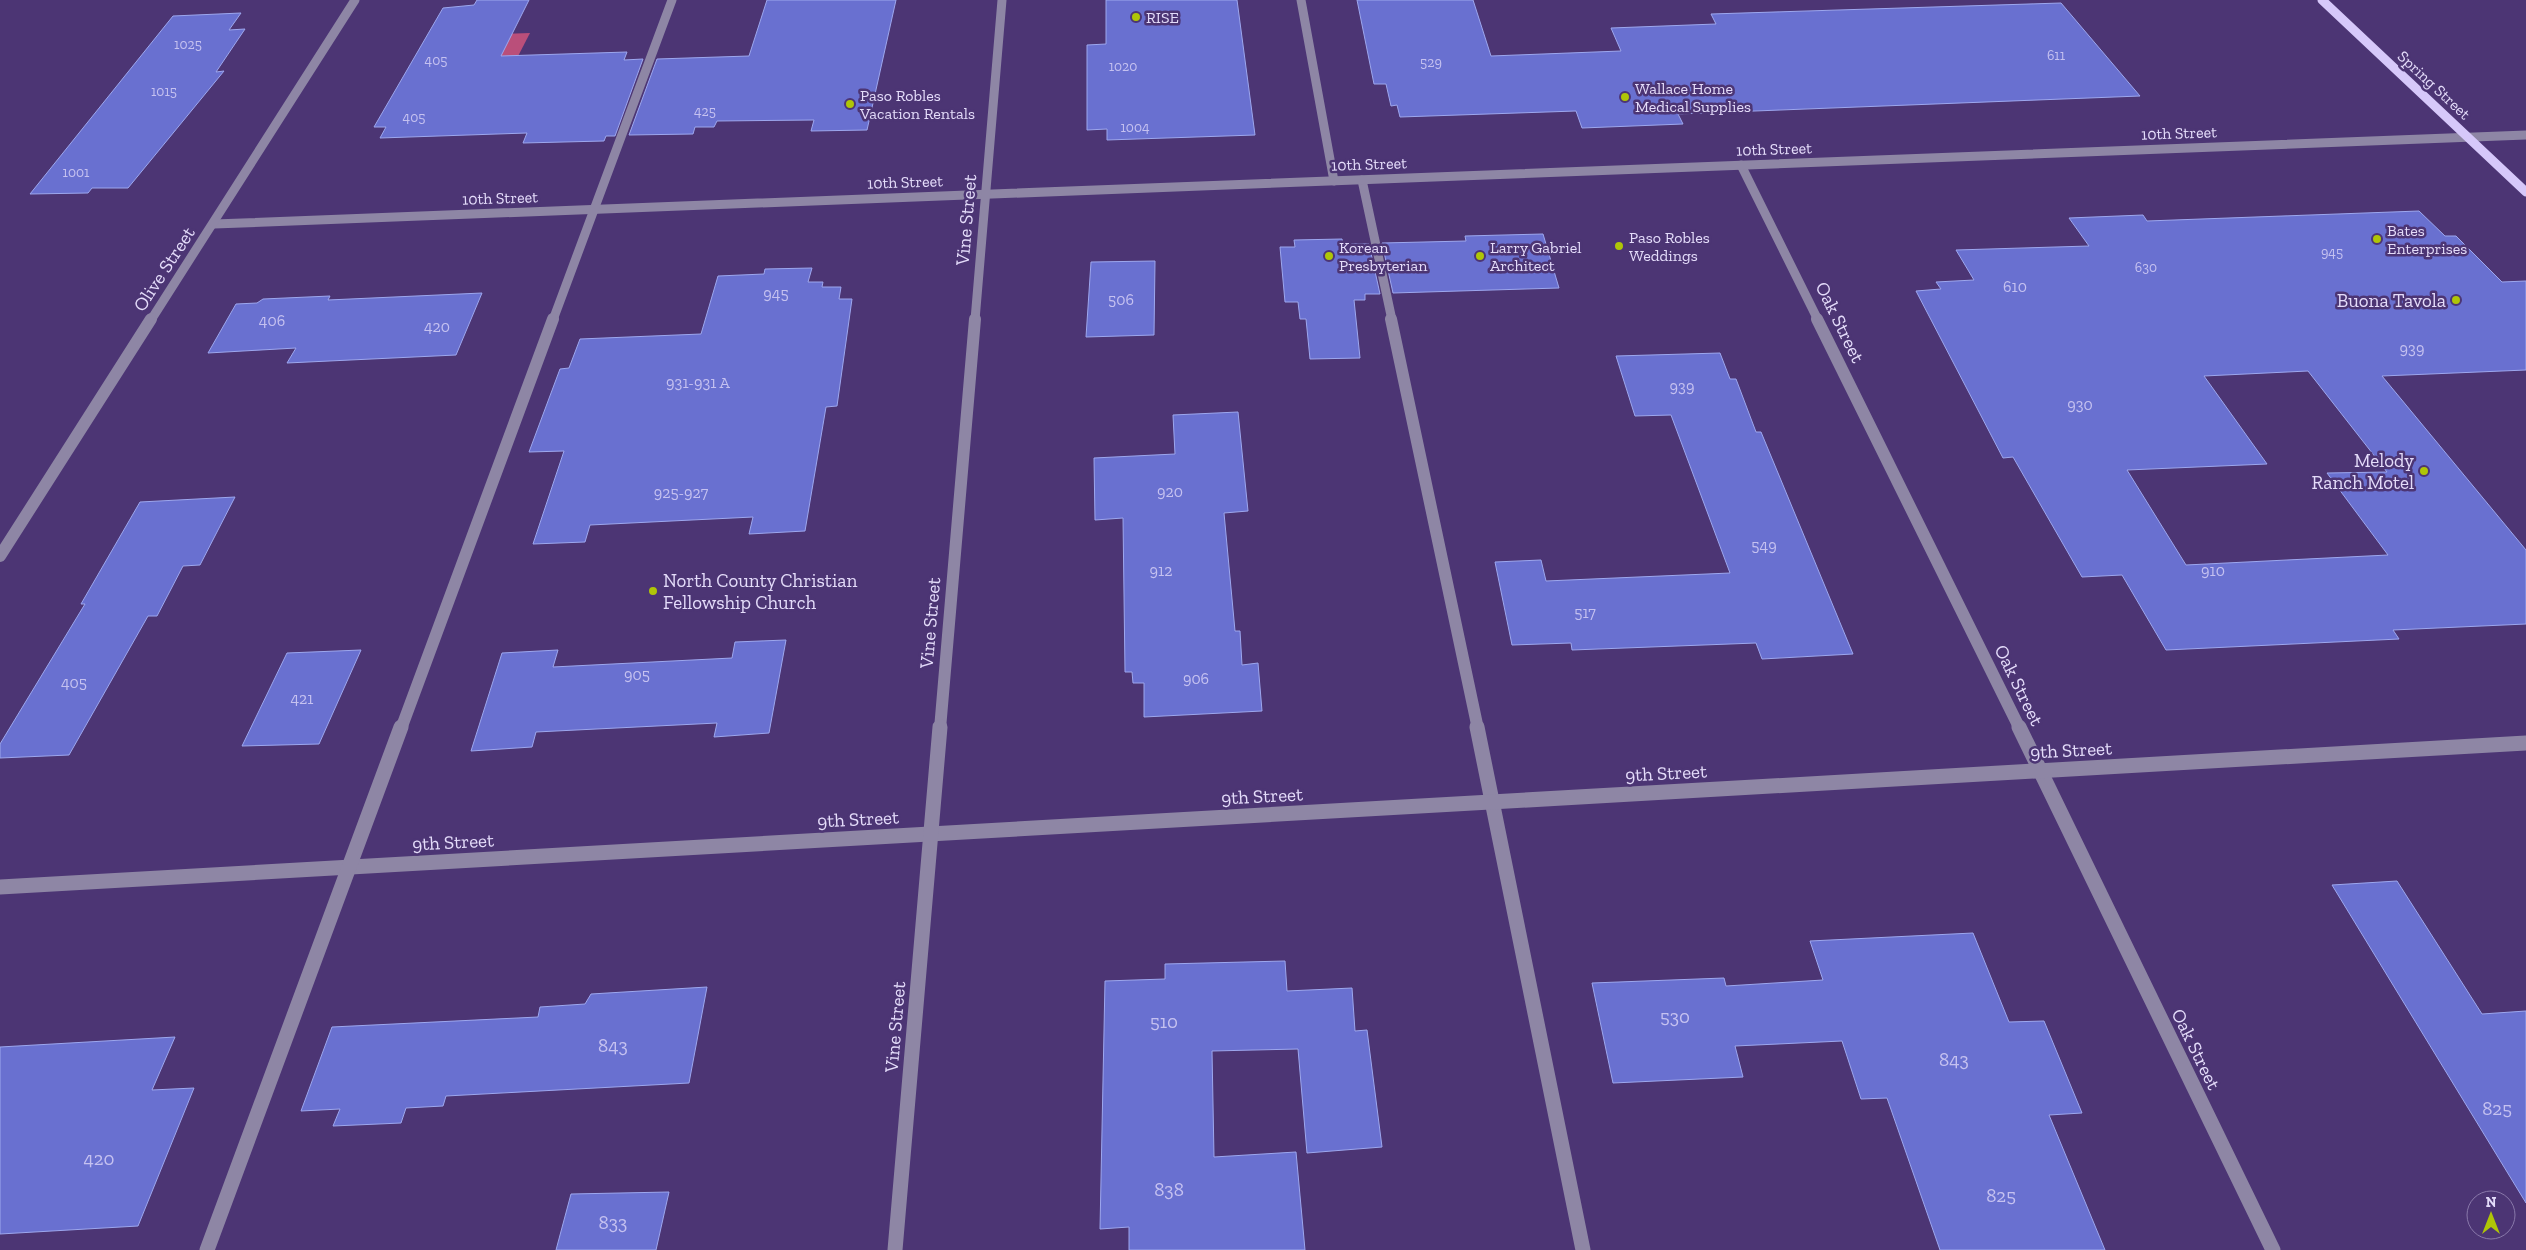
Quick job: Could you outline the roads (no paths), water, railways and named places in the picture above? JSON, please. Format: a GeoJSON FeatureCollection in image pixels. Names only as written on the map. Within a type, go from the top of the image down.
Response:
{"type":"FeatureCollection","features":[{"type":"Feature","properties":{"kind":"main road","name":"Spring Street"},"geometry":{"type":"LineString","coordinates":[[2322,0],[2526,192]]}},
{"type":"Feature","properties":{"kind":"street","name":"Olive Street"},"geometry":{"type":"LineString","coordinates":[[0,556],[214,224],[355,0]]}},
{"type":"Feature","properties":{"kind":"street"},"geometry":{"type":"LineString","coordinates":[[207,1250],[596,209],[672,0]]}},
{"type":"Feature","properties":{"kind":"street","name":"Vine Street"},"geometry":{"type":"LineString","coordinates":[[895,1250],[987,194],[1002,0]]}},
{"type":"Feature","properties":{"kind":"street"},"geometry":{"type":"LineString","coordinates":[[1301,0],[1334,180]]}},
{"type":"Feature","properties":{"kind":"street","name":"10th Street"},"geometry":{"type":"LineString","coordinates":[[214,224],[2526,135]]}},
{"type":"Feature","properties":{"kind":"street","name":"Oak Street"},"geometry":{"type":"LineString","coordinates":[[1741,165],[2041,771],[2273,1250]]}},
{"type":"Feature","properties":{"kind":"street"},"geometry":{"type":"LineString","coordinates":[[1362,180],[1493,802],[1583,1250]]}},
{"type":"Feature","properties":{"kind":"street","name":"9th Street"},"geometry":{"type":"LineString","coordinates":[[0,887],[2526,742]]}},
{"type":"Feature","properties":{"kind":"place","name":"RISE"},"geometry":{"type":"Point","coordinates":[1136,17]}},
{"type":"Feature","properties":{"kind":"place","name":"Wallace Home Medical Supplies"},"geometry":{"type":"Point","coordinates":[1625,97]}},
{"type":"Feature","properties":{"kind":"place","name":"Paso Robles Vacation Rentals"},"geometry":{"type":"Point","coordinates":[850,104]}},
{"type":"Feature","properties":{"kind":"place","name":"Bates Enterprises"},"geometry":{"type":"Point","coordinates":[2377,239]}},
{"type":"Feature","properties":{"kind":"place","name":"Paso Robles Weddings"},"geometry":{"type":"Point","coordinates":[1619,246]}},
{"type":"Feature","properties":{"kind":"place","name":"Korean Presbyterian"},"geometry":{"type":"Point","coordinates":[1329,256]}},
{"type":"Feature","properties":{"kind":"place","name":"Larry Gabriel Architect"},"geometry":{"type":"Point","coordinates":[1480,256]}},
{"type":"Feature","properties":{"kind":"place","name":"Buona Tavola"},"geometry":{"type":"Point","coordinates":[2456,300]}},
{"type":"Feature","properties":{"kind":"place","name":"Melody Ranch Motel"},"geometry":{"type":"Point","coordinates":[2424,471]}},
{"type":"Feature","properties":{"kind":"place","name":"North County Christian Fellowship Church"},"geometry":{"type":"Point","coordinates":[653,591]}}]}
